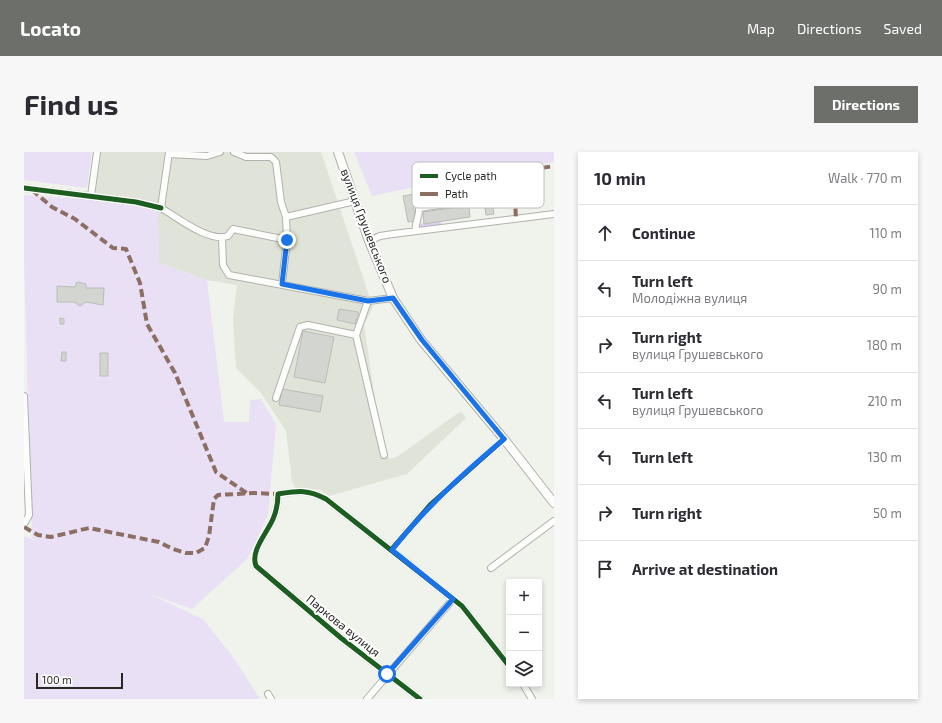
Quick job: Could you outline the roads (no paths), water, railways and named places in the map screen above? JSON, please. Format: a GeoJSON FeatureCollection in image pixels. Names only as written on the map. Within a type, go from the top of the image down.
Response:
{"type":"FeatureCollection","features":[{"type":"Feature","properties":{"kind":"main road","name":"вулиця Грушевського"},"geometry":{"type":"LineString","coordinates":[[338,152],[369,241],[393,298],[422,340],[504,439],[554,503]]}},
{"type":"Feature","properties":{"kind":"street"},"geometry":{"type":"LineString","coordinates":[[91,196],[97,152]]}},
{"type":"Feature","properties":{"kind":"street"},"geometry":{"type":"LineString","coordinates":[[160,208],[169,153],[207,156],[220,152]]}},
{"type":"Feature","properties":{"kind":"street"},"geometry":{"type":"LineString","coordinates":[[234,152],[246,157],[271,157],[274,159],[281,202],[286,217],[287,240],[282,284]]}},
{"type":"Feature","properties":{"kind":"street"},"geometry":{"type":"LineString","coordinates":[[24,188],[136,202],[160,208],[211,237],[222,238],[228,236],[233,229],[287,240]]}},
{"type":"Feature","properties":{"kind":"street"},"geometry":{"type":"LineString","coordinates":[[286,217],[355,201]]}},
{"type":"Feature","properties":{"kind":"street"},"geometry":{"type":"LineString","coordinates":[[416,231],[415,226],[420,217],[419,208]]}},
{"type":"Feature","properties":{"kind":"street"},"geometry":{"type":"LineString","coordinates":[[369,241],[380,236],[554,214]]}},
{"type":"Feature","properties":{"kind":"street"},"geometry":{"type":"LineString","coordinates":[[222,238],[223,265],[229,275],[368,301],[393,298]]}},
{"type":"Feature","properties":{"kind":"street"},"geometry":{"type":"LineString","coordinates":[[368,301],[356,335],[384,455]]}},
{"type":"Feature","properties":{"kind":"street"},"geometry":{"type":"LineString","coordinates":[[276,398],[300,327],[308,325],[356,335]]}},
{"type":"Feature","properties":{"kind":"street"},"geometry":{"type":"LineString","coordinates":[[24,396],[29,516],[24,524]]}},
{"type":"Feature","properties":{"kind":"street"},"geometry":{"type":"LineString","coordinates":[[504,439],[431,504],[416,519],[392,550],[462,606],[506,662]]}},
{"type":"Feature","properties":{"kind":"street","name":"Паркова вулиця"},"geometry":{"type":"LineString","coordinates":[[392,550],[326,499],[313,492],[298,491],[278,494],[278,502],[273,519],[256,553],[256,566],[387,674],[420,699]]}},
{"type":"Feature","properties":{"kind":"street"},"geometry":{"type":"LineString","coordinates":[[491,568],[554,520]]}},
{"type":"Feature","properties":{"kind":"street"},"geometry":{"type":"LineString","coordinates":[[367,699],[453,599]]}},
{"type":"Feature","properties":{"kind":"street"},"geometry":{"type":"LineString","coordinates":[[525,687],[532,699]]}}]}
